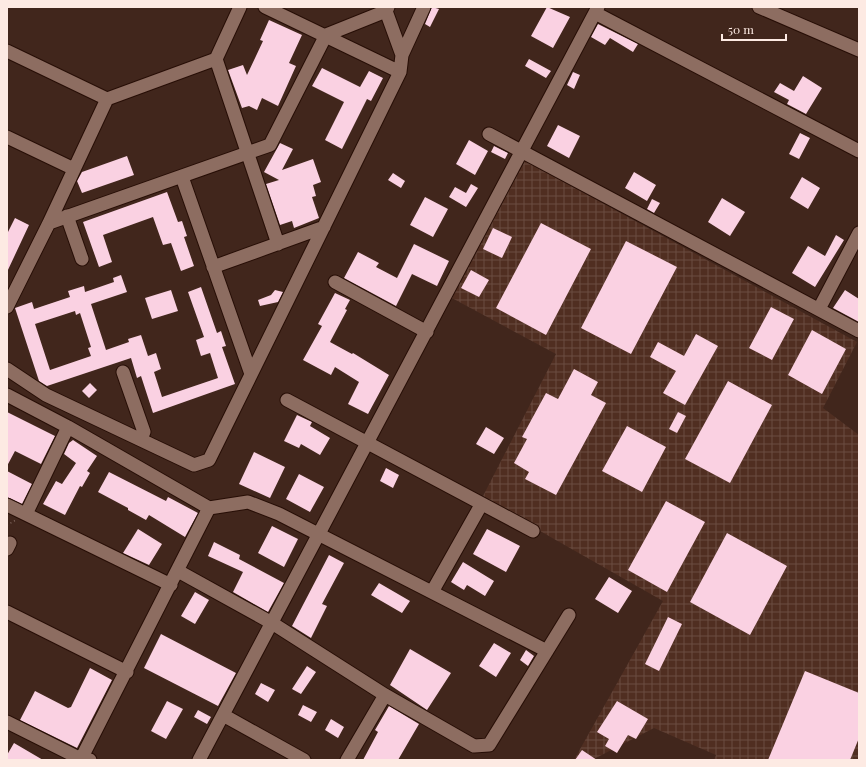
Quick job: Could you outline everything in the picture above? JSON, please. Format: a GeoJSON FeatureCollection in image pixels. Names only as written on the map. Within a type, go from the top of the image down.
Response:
{"type":"FeatureCollection","features":[{"type":"Feature","properties":{"kind":"street"},"geometry":{"type":"LineString","coordinates":[[240,7],[216,59],[278,244]]}},
{"type":"Feature","properties":{"kind":"street"},"geometry":{"type":"LineString","coordinates":[[265,7],[326,35],[400,72]]}},
{"type":"Feature","properties":{"kind":"street"},"geometry":{"type":"LineString","coordinates":[[7,369],[46,395],[194,465],[209,460],[400,72],[402,55],[424,7]]}},
{"type":"Feature","properties":{"kind":"street"},"geometry":{"type":"LineString","coordinates":[[759,7],[773,10],[859,50]]}},
{"type":"Feature","properties":{"kind":"street"},"geometry":{"type":"LineString","coordinates":[[49,223],[270,145],[326,35],[387,9],[402,55]]}},
{"type":"Feature","properties":{"kind":"street"},"geometry":{"type":"LineString","coordinates":[[199,760],[597,10],[859,151]]}},
{"type":"Feature","properties":{"kind":"street"},"geometry":{"type":"LineString","coordinates":[[7,51],[107,99]]}},
{"type":"Feature","properties":{"kind":"street"},"geometry":{"type":"LineString","coordinates":[[7,307],[49,223],[107,99],[216,59]]}},
{"type":"Feature","properties":{"kind":"street"},"geometry":{"type":"LineString","coordinates":[[489,134],[859,331]]}},
{"type":"Feature","properties":{"kind":"street"},"geometry":{"type":"LineString","coordinates":[[7,137],[74,169]]}},
{"type":"Feature","properties":{"kind":"street"},"geometry":{"type":"LineString","coordinates":[[182,177],[251,374]]}},
{"type":"Feature","properties":{"kind":"street"},"geometry":{"type":"LineString","coordinates":[[68,216],[82,259]]}},
{"type":"Feature","properties":{"kind":"street"},"geometry":{"type":"LineString","coordinates":[[214,267],[324,227]]}},
{"type":"Feature","properties":{"kind":"street"},"geometry":{"type":"LineString","coordinates":[[819,309],[859,233]]}},
{"type":"Feature","properties":{"kind":"street"},"geometry":{"type":"LineString","coordinates":[[334,282],[427,332]]}},
{"type":"Feature","properties":{"kind":"street"},"geometry":{"type":"LineString","coordinates":[[123,372],[144,432],[140,440]]}},
{"type":"Feature","properties":{"kind":"street"},"geometry":{"type":"LineString","coordinates":[[7,395],[68,427],[209,508],[248,502],[279,514],[547,652]]}},
{"type":"Feature","properties":{"kind":"street"},"geometry":{"type":"LineString","coordinates":[[287,400],[481,505],[533,531]]}},
{"type":"Feature","properties":{"kind":"street"},"geometry":{"type":"LineString","coordinates":[[26,514],[68,427]]}},
{"type":"Feature","properties":{"kind":"street"},"geometry":{"type":"LineString","coordinates":[[7,505],[171,585]]}},
{"type":"Feature","properties":{"kind":"street"},"geometry":{"type":"LineString","coordinates":[[432,592],[481,505]]}},
{"type":"Feature","properties":{"kind":"street"},"geometry":{"type":"LineString","coordinates":[[7,722],[85,760],[209,508]]}},
{"type":"Feature","properties":{"kind":"street"},"geometry":{"type":"LineString","coordinates":[[178,571],[272,623],[385,696],[474,746],[489,745],[569,615]]}},
{"type":"Feature","properties":{"kind":"street"},"geometry":{"type":"LineString","coordinates":[[7,612],[127,672]]}},
{"type":"Feature","properties":{"kind":"street"},"geometry":{"type":"LineString","coordinates":[[347,760],[385,696]]}},
{"type":"Feature","properties":{"kind":"street"},"geometry":{"type":"LineString","coordinates":[[223,715],[304,760]]}},
{"type":"Feature","properties":{"kind":"shaded area"},"geometry":{"type":"Polygon","coordinates":[[[525,161],[857,342],[823,408],[859,435],[859,760],[714,760],[716,755],[654,728],[592,760],[574,760],[663,601],[482,498],[556,354],[450,297],[525,161]]]}},
{"type":"Feature","properties":{"kind":"building"},"geometry":{"type":"Polygon","coordinates":[[[432,7],[439,9],[430,27],[425,24],[432,7]]]}},
{"type":"Feature","properties":{"kind":"building"},"geometry":{"type":"Polygon","coordinates":[[[547,7],[570,17],[553,48],[531,36],[547,7]]]}},
{"type":"Feature","properties":{"kind":"building"},"geometry":{"type":"Polygon","coordinates":[[[269,20],[302,35],[289,63],[296,66],[278,106],[262,98],[257,110],[249,106],[242,108],[228,70],[243,65],[247,75],[263,41],[260,40],[269,20]]]}},
{"type":"Feature","properties":{"kind":"building"},"geometry":{"type":"Polygon","coordinates":[[[598,24],[638,44],[633,52],[610,38],[605,45],[591,37],[598,24]]]}},
{"type":"Feature","properties":{"kind":"building"},"geometry":{"type":"Polygon","coordinates":[[[529,59],[551,71],[546,78],[525,66],[529,59]]]}},
{"type":"Feature","properties":{"kind":"building"},"geometry":{"type":"Polygon","coordinates":[[[322,68],[360,87],[369,71],[383,78],[371,101],[367,99],[342,149],[325,140],[344,102],[312,86],[322,68]]]}},
{"type":"Feature","properties":{"kind":"building"},"geometry":{"type":"Polygon","coordinates":[[[573,72],[580,75],[574,89],[567,85],[573,72]]]}},
{"type":"Feature","properties":{"kind":"building"},"geometry":{"type":"Polygon","coordinates":[[[803,76],[822,88],[806,114],[787,104],[789,100],[774,92],[780,83],[794,91],[803,76]]]}},
{"type":"Feature","properties":{"kind":"building"},"geometry":{"type":"Polygon","coordinates":[[[558,125],[580,136],[569,158],[547,146],[558,125]]]}},
{"type":"Feature","properties":{"kind":"building"},"geometry":{"type":"Polygon","coordinates":[[[800,133],[810,138],[799,159],[789,154],[800,133]]]}},
{"type":"Feature","properties":{"kind":"building"},"geometry":{"type":"Polygon","coordinates":[[[469,140],[488,151],[475,175],[456,164],[469,140]]]}},
{"type":"Feature","properties":{"kind":"building"},"geometry":{"type":"Polygon","coordinates":[[[280,143],[293,149],[282,170],[313,159],[321,182],[313,185],[316,196],[312,197],[319,218],[294,228],[292,221],[280,225],[266,184],[279,180],[264,172],[280,143]]]}},
{"type":"Feature","properties":{"kind":"building"},"geometry":{"type":"Polygon","coordinates":[[[494,146],[508,153],[505,159],[491,152],[494,146]]]}},
{"type":"Feature","properties":{"kind":"building"},"geometry":{"type":"Polygon","coordinates":[[[127,156],[134,175],[82,193],[77,181],[82,172],[127,156]]]}},
{"type":"Feature","properties":{"kind":"building"},"geometry":{"type":"Polygon","coordinates":[[[634,172],[656,185],[647,201],[625,188],[634,172]]]}},
{"type":"Feature","properties":{"kind":"building"},"geometry":{"type":"Polygon","coordinates":[[[393,173],[405,181],[401,188],[388,180],[393,173]]]}},
{"type":"Feature","properties":{"kind":"building"},"geometry":{"type":"Polygon","coordinates":[[[802,177],[820,188],[808,209],[790,198],[802,177]]]}},
{"type":"Feature","properties":{"kind":"building"},"geometry":{"type":"Polygon","coordinates":[[[471,184],[478,188],[466,207],[449,197],[455,187],[466,193],[471,184]]]}},
{"type":"Feature","properties":{"kind":"building"},"geometry":{"type":"Polygon","coordinates":[[[167,192],[178,222],[182,221],[187,236],[184,237],[194,266],[181,271],[171,243],[163,245],[153,217],[103,235],[112,262],[99,267],[83,222],[167,192]]]}},
{"type":"Feature","properties":{"kind":"building"},"geometry":{"type":"Polygon","coordinates":[[[425,197],[448,209],[433,237],[410,225],[425,197]]]}},
{"type":"Feature","properties":{"kind":"building"},"geometry":{"type":"Polygon","coordinates":[[[722,198],[745,212],[730,236],[708,222],[722,198]]]}},
{"type":"Feature","properties":{"kind":"building"},"geometry":{"type":"Polygon","coordinates":[[[652,199],[660,203],[654,213],[647,209],[652,199]]]}},
{"type":"Feature","properties":{"kind":"building"},"geometry":{"type":"Polygon","coordinates":[[[15,218],[29,225],[7,272],[7,234],[15,218]]]}},
{"type":"Feature","properties":{"kind":"building"},"geometry":{"type":"Polygon","coordinates":[[[541,223],[591,249],[546,335],[496,308],[541,223]]]}},
{"type":"Feature","properties":{"kind":"building"},"geometry":{"type":"Polygon","coordinates":[[[493,228],[512,237],[502,258],[483,249],[493,228]]]}},
{"type":"Feature","properties":{"kind":"building"},"geometry":{"type":"Polygon","coordinates":[[[836,235],[844,240],[815,287],[792,273],[808,246],[825,256],[836,235]]]}},
{"type":"Feature","properties":{"kind":"building"},"geometry":{"type":"Polygon","coordinates":[[[626,241],[677,267],[631,354],[581,328],[626,241]]]}},
{"type":"Feature","properties":{"kind":"building"},"geometry":{"type":"Polygon","coordinates":[[[414,244],[449,261],[437,286],[412,274],[396,306],[344,278],[358,252],[379,263],[376,267],[397,278],[414,244]]]}},
{"type":"Feature","properties":{"kind":"building"},"geometry":{"type":"Polygon","coordinates":[[[471,270],[489,280],[479,297],[461,288],[471,270]]]}},
{"type":"Feature","properties":{"kind":"building"},"geometry":{"type":"Polygon","coordinates":[[[121,275],[127,292],[91,304],[106,350],[129,342],[128,339],[141,335],[148,356],[156,353],[161,369],[154,372],[162,397],[218,378],[210,353],[201,356],[196,340],[204,337],[188,292],[201,287],[217,333],[221,331],[226,346],[222,347],[235,384],[153,413],[141,376],[137,378],[131,358],[47,386],[39,381],[15,308],[32,302],[34,309],[70,297],[68,291],[84,286],[85,292],[114,282],[113,278],[121,275]],[[75,311],[35,324],[50,370],[91,356],[88,348],[91,347],[80,313],[76,315],[75,311]]]}},
{"type":"Feature","properties":{"kind":"building"},"geometry":{"type":"Polygon","coordinates":[[[171,290],[178,311],[152,319],[145,298],[171,290]]]}},
{"type":"Feature","properties":{"kind":"building"},"geometry":{"type":"Polygon","coordinates":[[[275,290],[283,292],[278,302],[260,306],[258,300],[271,295],[275,290]]]}},
{"type":"Feature","properties":{"kind":"building"},"geometry":{"type":"Polygon","coordinates":[[[845,290],[859,299],[859,322],[833,308],[845,290]]]}},
{"type":"Feature","properties":{"kind":"building"},"geometry":{"type":"Polygon","coordinates":[[[335,293],[350,300],[345,309],[347,310],[330,342],[352,354],[353,353],[389,375],[368,414],[348,404],[359,382],[335,367],[331,375],[303,360],[322,326],[318,324],[335,293]]]}},
{"type":"Feature","properties":{"kind":"building"},"geometry":{"type":"Polygon","coordinates":[[[771,307],[794,319],[772,360],[749,348],[771,307]]]}},
{"type":"Feature","properties":{"kind":"building"},"geometry":{"type":"Polygon","coordinates":[[[812,330],[846,349],[822,394],[788,375],[812,330]]]}},
{"type":"Feature","properties":{"kind":"building"},"geometry":{"type":"Polygon","coordinates":[[[696,334],[718,346],[685,405],[663,393],[676,371],[650,357],[658,342],[684,356],[696,334]]]}},
{"type":"Feature","properties":{"kind":"building"},"geometry":{"type":"Polygon","coordinates":[[[574,369],[598,382],[591,395],[606,403],[556,495],[525,479],[529,472],[514,463],[527,439],[522,437],[546,393],[558,399],[574,369]]]}},
{"type":"Feature","properties":{"kind":"building"},"geometry":{"type":"Polygon","coordinates":[[[728,381],[772,405],[730,483],[685,459],[728,381]]]}},
{"type":"Feature","properties":{"kind":"building"},"geometry":{"type":"Polygon","coordinates":[[[90,383],[97,390],[89,398],[82,391],[90,383]]]}},
{"type":"Feature","properties":{"kind":"building"},"geometry":{"type":"Polygon","coordinates":[[[7,412],[55,436],[41,464],[15,451],[7,466],[7,412]]]}},
{"type":"Feature","properties":{"kind":"building"},"geometry":{"type":"Polygon","coordinates":[[[678,412],[686,416],[677,433],[669,429],[678,412]]]}},
{"type":"Feature","properties":{"kind":"building"},"geometry":{"type":"Polygon","coordinates":[[[297,415],[312,422],[310,426],[330,438],[320,455],[301,444],[299,448],[284,441],[297,415]]]}},
{"type":"Feature","properties":{"kind":"building"},"geometry":{"type":"Polygon","coordinates":[[[627,426],[666,447],[642,492],[602,471],[627,426]]]}},
{"type":"Feature","properties":{"kind":"building"},"geometry":{"type":"Polygon","coordinates":[[[486,427],[504,438],[494,454],[476,444],[486,427]]]}},
{"type":"Feature","properties":{"kind":"building"},"geometry":{"type":"Polygon","coordinates":[[[73,440],[97,456],[87,471],[90,473],[82,487],[80,486],[65,515],[43,504],[56,481],[62,484],[76,463],[64,454],[69,443],[73,440]]]}},
{"type":"Feature","properties":{"kind":"building"},"geometry":{"type":"Polygon","coordinates":[[[254,452],[285,467],[270,498],[239,484],[254,452]]]}},
{"type":"Feature","properties":{"kind":"building"},"geometry":{"type":"Polygon","coordinates":[[[386,468],[399,475],[393,488],[380,481],[386,468]]]}},
{"type":"Feature","properties":{"kind":"building"},"geometry":{"type":"Polygon","coordinates":[[[7,471],[32,484],[22,504],[7,497],[7,471]]]}},
{"type":"Feature","properties":{"kind":"building"},"geometry":{"type":"Polygon","coordinates":[[[109,472],[166,501],[168,497],[198,513],[185,537],[149,515],[146,520],[128,510],[128,508],[98,492],[109,472]]]}},
{"type":"Feature","properties":{"kind":"building"},"geometry":{"type":"Polygon","coordinates":[[[299,474],[324,487],[310,512],[286,499],[299,474]]]}},
{"type":"Feature","properties":{"kind":"building"},"geometry":{"type":"Polygon","coordinates":[[[666,501],[705,522],[667,592],[628,570],[666,501]]]}},
{"type":"Feature","properties":{"kind":"building"},"geometry":{"type":"Polygon","coordinates":[[[272,526],[298,539],[284,567],[258,553],[272,526]]]}},
{"type":"Feature","properties":{"kind":"building"},"geometry":{"type":"Polygon","coordinates":[[[138,529],[162,544],[149,565],[123,553],[138,529]]]}},
{"type":"Feature","properties":{"kind":"building"},"geometry":{"type":"Polygon","coordinates":[[[487,529],[520,546],[506,572],[473,554],[487,529]]]}},
{"type":"Feature","properties":{"kind":"building"},"geometry":{"type":"Polygon","coordinates":[[[727,533],[787,566],[750,635],[690,602],[727,533]]]}},
{"type":"Feature","properties":{"kind":"building"},"geometry":{"type":"Polygon","coordinates":[[[214,542],[240,555],[239,559],[284,583],[268,612],[233,592],[243,572],[208,556],[214,542]]]}},
{"type":"Feature","properties":{"kind":"building"},"geometry":{"type":"Polygon","coordinates":[[[329,555],[344,563],[322,604],[327,606],[311,638],[292,626],[329,555]]]}},
{"type":"Feature","properties":{"kind":"building"},"geometry":{"type":"Polygon","coordinates":[[[463,562],[494,581],[485,596],[467,585],[464,590],[451,582],[463,562]]]}},
{"type":"Feature","properties":{"kind":"building"},"geometry":{"type":"Polygon","coordinates":[[[609,577],[632,591],[618,613],[595,599],[609,577]]]}},
{"type":"Feature","properties":{"kind":"building"},"geometry":{"type":"Polygon","coordinates":[[[379,583],[410,601],[402,613],[371,595],[379,583]]]}},
{"type":"Feature","properties":{"kind":"building"},"geometry":{"type":"Polygon","coordinates":[[[195,592],[209,600],[195,624],[181,616],[195,592]]]}},
{"type":"Feature","properties":{"kind":"building"},"geometry":{"type":"Polygon","coordinates":[[[668,617],[682,624],[659,671],[645,664],[668,617]]]}},
{"type":"Feature","properties":{"kind":"building"},"geometry":{"type":"Polygon","coordinates":[[[161,634],[236,673],[218,706],[144,668],[161,634]]]}},
{"type":"Feature","properties":{"kind":"building"},"geometry":{"type":"Polygon","coordinates":[[[494,643],[511,653],[496,677],[479,666],[494,643]]]}},
{"type":"Feature","properties":{"kind":"building"},"geometry":{"type":"Polygon","coordinates":[[[410,649],[451,673],[427,710],[390,685],[410,649]]]}},
{"type":"Feature","properties":{"kind":"building"},"geometry":{"type":"Polygon","coordinates":[[[526,650],[534,656],[528,666],[520,660],[526,650]]]}},
{"type":"Feature","properties":{"kind":"building"},"geometry":{"type":"Polygon","coordinates":[[[307,666],[316,672],[301,694],[292,689],[307,666]]]}},
{"type":"Feature","properties":{"kind":"building"},"geometry":{"type":"Polygon","coordinates":[[[90,668],[112,680],[77,748],[20,720],[35,691],[68,708],[71,707],[90,668]]]}},
{"type":"Feature","properties":{"kind":"building"},"geometry":{"type":"Polygon","coordinates":[[[805,671],[859,693],[859,738],[850,760],[768,760],[805,671]]]}},
{"type":"Feature","properties":{"kind":"building"},"geometry":{"type":"Polygon","coordinates":[[[261,683],[275,690],[268,702],[255,694],[261,683]]]}},
{"type":"Feature","properties":{"kind":"building"},"geometry":{"type":"Polygon","coordinates":[[[167,701],[183,709],[166,739],[151,731],[167,701]]]}},
{"type":"Feature","properties":{"kind":"building"},"geometry":{"type":"Polygon","coordinates":[[[617,701],[648,719],[636,739],[628,735],[617,753],[605,746],[609,739],[597,732],[617,701]]]}},
{"type":"Feature","properties":{"kind":"building"},"geometry":{"type":"Polygon","coordinates":[[[303,705],[317,712],[311,722],[298,715],[303,705]]]}},
{"type":"Feature","properties":{"kind":"building"},"geometry":{"type":"Polygon","coordinates":[[[389,706],[419,724],[398,760],[363,760],[378,732],[375,730],[389,706]]]}},
{"type":"Feature","properties":{"kind":"building"},"geometry":{"type":"Polygon","coordinates":[[[198,710],[211,717],[207,724],[194,717],[198,710]]]}},
{"type":"Feature","properties":{"kind":"building"},"geometry":{"type":"Polygon","coordinates":[[[331,719],[344,727],[338,738],[325,730],[331,719]]]}},
{"type":"Feature","properties":{"kind":"building"},"geometry":{"type":"Polygon","coordinates":[[[14,743],[43,760],[7,760],[7,755],[14,743]]]}},
{"type":"Feature","properties":{"kind":"building"},"geometry":{"type":"Polygon","coordinates":[[[582,750],[597,760],[575,760],[582,750]]]}}]}
